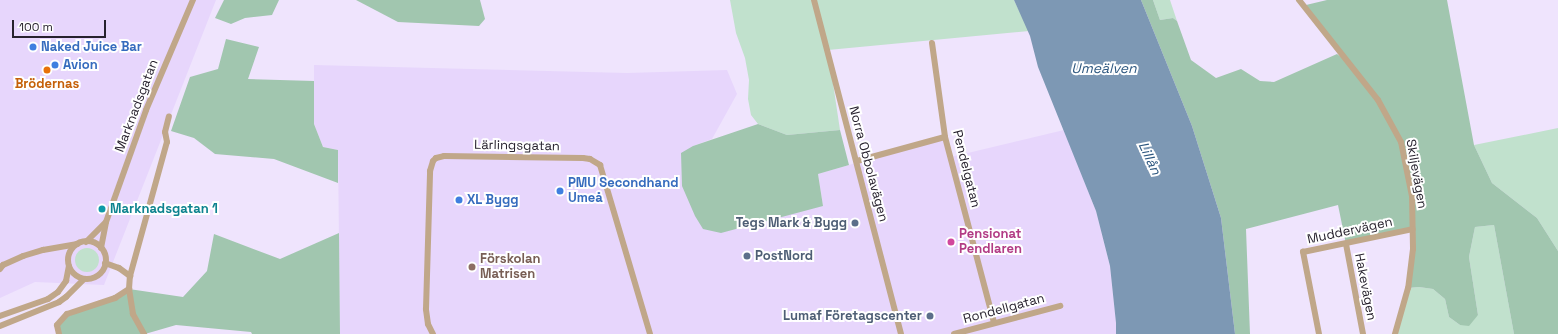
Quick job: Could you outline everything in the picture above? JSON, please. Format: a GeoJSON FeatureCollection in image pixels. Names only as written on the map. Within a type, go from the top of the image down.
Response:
{"type":"FeatureCollection","features":[{"type":"Feature","properties":{"kind":"street","name":"Marknadsgatan"},"geometry":{"type":"LineString","coordinates":[[101,248],[106,222],[146,110],[192,0]]}},
{"type":"Feature","properties":{"kind":"street","name":"Norra Obbolavägen"},"geometry":{"type":"LineString","coordinates":[[814,0],[901,334]]}},
{"type":"Feature","properties":{"kind":"street","name":"Skiljevägen"},"geometry":{"type":"LineString","coordinates":[[1299,0],[1378,100],[1401,142],[1412,196],[1413,230],[1408,288],[1395,334]]}},
{"type":"Feature","properties":{"kind":"street","name":"Pendelgatan"},"geometry":{"type":"LineString","coordinates":[[932,43],[945,137],[994,323]]}},
{"type":"Feature","properties":{"kind":"street"},"geometry":{"type":"LineString","coordinates":[[144,334],[133,314],[129,289],[130,276],[167,142],[165,132],[170,116]]}},
{"type":"Feature","properties":{"kind":"street"},"geometry":{"type":"LineString","coordinates":[[857,161],[945,137]]}},
{"type":"Feature","properties":{"kind":"street","name":"Lärlingsgatan"},"geometry":{"type":"LineString","coordinates":[[433,334],[428,324],[426,309],[430,171],[433,161],[436,158],[444,156],[583,158],[590,159],[600,165],[650,334]]}},
{"type":"Feature","properties":{"kind":"street","name":"Marknadsgatan"},"geometry":{"type":"LineString","coordinates":[[86,242],[106,222]]}},
{"type":"Feature","properties":{"kind":"street","name":"Muddervägen"},"geometry":{"type":"LineString","coordinates":[[1319,334],[1303,252],[1413,230]]}},
{"type":"Feature","properties":{"kind":"street"},"geometry":{"type":"LineString","coordinates":[[0,269],[3,265],[23,256],[43,250],[86,242],[92,242],[101,248],[104,253],[105,263],[100,274],[96,277],[84,279],[66,297],[54,304],[0,326]]}},
{"type":"Feature","properties":{"kind":"street"},"geometry":{"type":"LineString","coordinates":[[0,316],[48,299],[58,292],[66,281],[71,251],[78,244]]}},
{"type":"Feature","properties":{"kind":"street","name":"Hakevägen"},"geometry":{"type":"LineString","coordinates":[[1346,244],[1363,334]]}},
{"type":"Feature","properties":{"kind":"street"},"geometry":{"type":"LineString","coordinates":[[105,263],[119,268],[130,276]]}},
{"type":"Feature","properties":{"kind":"street"},"geometry":{"type":"LineString","coordinates":[[69,264],[74,274],[84,279]]}},
{"type":"Feature","properties":{"kind":"street"},"geometry":{"type":"LineString","coordinates":[[59,334],[57,325],[66,314],[115,298],[129,289]]}},
{"type":"Feature","properties":{"kind":"street","name":"Rondellgatan"},"geometry":{"type":"LineString","coordinates":[[954,334],[1060,306]]}},
{"type":"Feature","properties":{"kind":"shaded area"},"geometry":{"type":"Polygon","coordinates":[[[0,0],[216,0],[104,285],[35,282],[0,298],[0,0]]]}},
{"type":"Feature","properties":{"kind":"shaded area"},"geometry":{"type":"Polygon","coordinates":[[[314,65],[627,73],[727,70],[737,94],[712,139],[693,146],[823,206],[818,174],[945,137],[951,157],[1064,130],[1096,211],[1110,266],[1116,334],[340,334],[338,150],[323,147],[314,124],[314,65]]]}},
{"type":"Feature","properties":{"kind":"green space"},"geometry":{"type":"Polygon","coordinates":[[[224,0],[279,0],[272,15],[245,18],[231,24],[215,18],[224,0]]]}},
{"type":"Feature","properties":{"kind":"green space"},"geometry":{"type":"Polygon","coordinates":[[[356,0],[480,0],[485,19],[479,26],[398,22],[356,0]]]}},
{"type":"Feature","properties":{"kind":"green space"},"geometry":{"type":"Polygon","coordinates":[[[730,0],[1014,0],[1029,31],[828,50],[840,130],[787,135],[758,124],[751,115],[748,99],[749,80],[745,58],[736,33],[730,0]]]}},
{"type":"Feature","properties":{"kind":"green space"},"geometry":{"type":"Polygon","coordinates":[[[1141,0],[1153,0],[1160,20],[1173,18],[1177,21],[1191,60],[1216,78],[1241,69],[1260,81],[1274,82],[1337,54],[1345,60],[1306,5],[1327,0],[1447,0],[1474,145],[1492,183],[1537,218],[1558,251],[1558,334],[1514,334],[1494,225],[1475,227],[1469,257],[1478,315],[1469,326],[1460,325],[1449,317],[1445,299],[1433,289],[1419,287],[1408,288],[1413,230],[1346,244],[1338,205],[1246,229],[1250,334],[1235,334],[1221,218],[1192,126],[1141,0]]]}},
{"type":"Feature","properties":{"kind":"green space"},"geometry":{"type":"Polygon","coordinates":[[[1153,0],[1170,0],[1177,21],[1173,18],[1160,20],[1153,0]]]}},
{"type":"Feature","properties":{"kind":"green space"},"geometry":{"type":"Polygon","coordinates":[[[226,39],[259,47],[248,79],[314,81],[314,124],[323,147],[338,150],[338,183],[274,159],[215,154],[194,138],[171,131],[190,77],[218,69],[226,39]]]}},
{"type":"Feature","properties":{"kind":"green space"},"geometry":{"type":"Polygon","coordinates":[[[758,124],[787,135],[840,130],[849,165],[818,174],[823,206],[721,233],[703,229],[695,216],[682,186],[681,153],[693,146],[758,124]]]}},
{"type":"Feature","properties":{"kind":"green space"},"geometry":{"type":"Polygon","coordinates":[[[1558,128],[1558,251],[1537,218],[1492,183],[1474,145],[1558,128]]]}},
{"type":"Feature","properties":{"kind":"green space"},"geometry":{"type":"Polygon","coordinates":[[[1494,225],[1514,334],[1395,334],[1408,288],[1419,287],[1433,289],[1445,299],[1449,317],[1460,325],[1478,315],[1469,257],[1475,227],[1494,225]]]}},
{"type":"Feature","properties":{"kind":"green space"},"geometry":{"type":"Polygon","coordinates":[[[339,233],[340,334],[252,334],[251,332],[176,325],[145,334],[59,334],[60,320],[129,289],[183,297],[207,271],[214,234],[280,259],[339,233]]]}},
{"type":"Feature","properties":{"kind":"green space"},"geometry":{"type":"Polygon","coordinates":[[[87,248],[96,251],[99,260],[96,269],[87,272],[78,269],[75,260],[78,251],[87,248]]]}},
{"type":"Feature","properties":{"kind":"water","name":"Umeälven"},"geometry":{"type":"Polygon","coordinates":[[[1014,0],[1141,0],[1192,126],[1221,218],[1235,334],[1116,334],[1110,266],[1096,211],[1038,67],[1030,36],[1014,0]]]}},
{"type":"Feature","properties":{"kind":"place","name":"Naked Juice Bar"},"geometry":{"type":"Point","coordinates":[33,47]}},
{"type":"Feature","properties":{"kind":"place","name":"Avion"},"geometry":{"type":"Point","coordinates":[55,65]}},
{"type":"Feature","properties":{"kind":"place","name":"Brödernas"},"geometry":{"type":"Point","coordinates":[47,70]}},
{"type":"Feature","properties":{"kind":"place","name":"PMU Secondhand Umeå"},"geometry":{"type":"Point","coordinates":[560,191]}},
{"type":"Feature","properties":{"kind":"place","name":"XL Bygg"},"geometry":{"type":"Point","coordinates":[459,200]}},
{"type":"Feature","properties":{"kind":"place","name":"Marknadsgatan 1"},"geometry":{"type":"Point","coordinates":[102,209]}},
{"type":"Feature","properties":{"kind":"place","name":"Tegs Mark & Bygg"},"geometry":{"type":"Point","coordinates":[855,223]}},
{"type":"Feature","properties":{"kind":"place","name":"Pensionat Pendlaren"},"geometry":{"type":"Point","coordinates":[951,242]}},
{"type":"Feature","properties":{"kind":"place","name":"PostNord"},"geometry":{"type":"Point","coordinates":[747,256]}},
{"type":"Feature","properties":{"kind":"place","name":"Förskolan Matrisen"},"geometry":{"type":"Point","coordinates":[472,267]}},
{"type":"Feature","properties":{"kind":"place","name":"Lumaf Företagscenter"},"geometry":{"type":"Point","coordinates":[930,316]}},
{"type":"Feature","properties":{"kind":"water label","name":"Lillån"},"geometry":{"type":"Point","coordinates":[1150,158]}}]}
